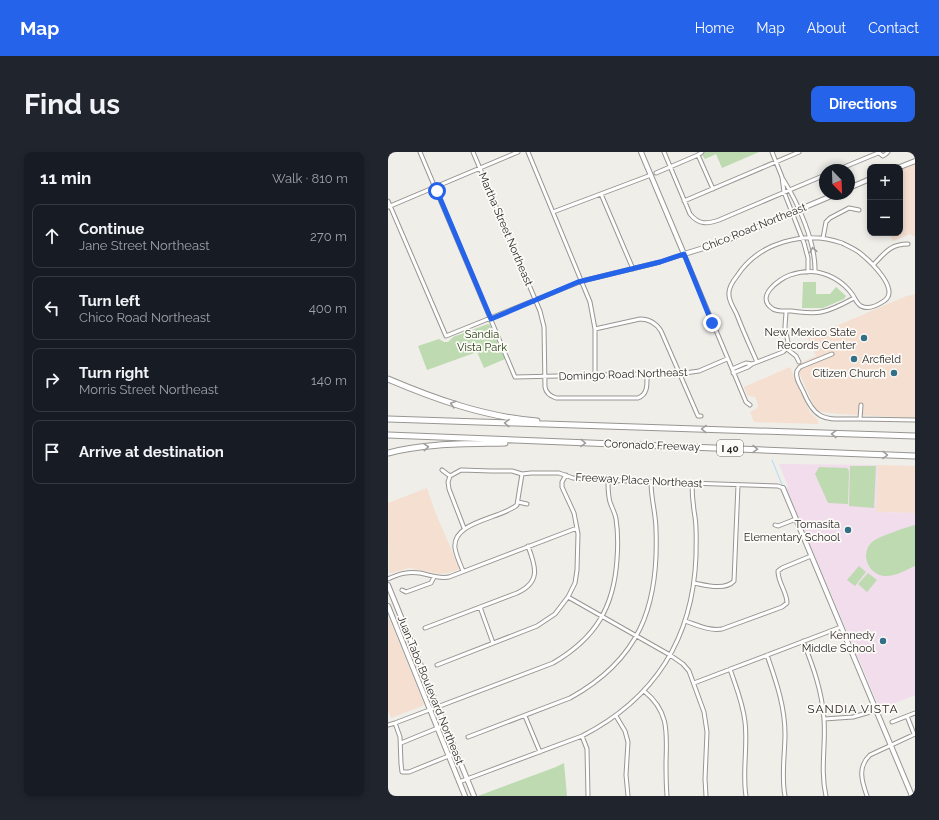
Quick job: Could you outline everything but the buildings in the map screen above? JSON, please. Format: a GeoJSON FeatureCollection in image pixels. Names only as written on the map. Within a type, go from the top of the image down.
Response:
{"type":"FeatureCollection","features":[{"type":"Feature","properties":{"kind":"highway"},"geometry":{"type":"LineString","coordinates":[[388,379],[450,403],[492,414],[530,421],[588,426]]}},
{"type":"Feature","properties":{"kind":"highway","name":"Coronado Freeway"},"geometry":{"type":"LineString","coordinates":[[388,419],[915,436]]}},
{"type":"Feature","properties":{"kind":"highway","name":"Coronado Freeway"},"geometry":{"type":"LineString","coordinates":[[388,435],[915,456]]}},
{"type":"Feature","properties":{"kind":"highway"},"geometry":{"type":"LineString","coordinates":[[388,453],[435,446],[544,441]]}},
{"type":"Feature","properties":{"kind":"street"},"geometry":{"type":"LineString","coordinates":[[420,152],[491,319]]}},
{"type":"Feature","properties":{"kind":"street","name":"Martha Street Northeast"},"geometry":{"type":"LineString","coordinates":[[473,152],[536,300],[544,327],[546,391],[553,397],[635,398],[642,396],[646,392],[647,375]]}},
{"type":"Feature","properties":{"kind":"street"},"geometry":{"type":"LineString","coordinates":[[388,201],[389,207],[518,152]]}},
{"type":"Feature","properties":{"kind":"street"},"geometry":{"type":"LineString","coordinates":[[528,152],[591,306],[595,329],[595,375]]}},
{"type":"Feature","properties":{"kind":"street"},"geometry":{"type":"LineString","coordinates":[[641,152],[727,359],[746,402],[750,405]]}},
{"type":"Feature","properties":{"kind":"street"},"geometry":{"type":"LineString","coordinates":[[664,152],[684,201],[692,216],[700,222],[707,223],[719,220],[819,178]]}},
{"type":"Feature","properties":{"kind":"street"},"geometry":{"type":"LineString","coordinates":[[656,173],[702,152]]}},
{"type":"Feature","properties":{"kind":"street"},"geometry":{"type":"LineString","coordinates":[[772,152],[782,177],[790,190],[809,237],[814,253],[815,272]]}},
{"type":"Feature","properties":{"kind":"street"},"geometry":{"type":"LineString","coordinates":[[684,201],[799,152]]}},
{"type":"Feature","properties":{"kind":"street"},"geometry":{"type":"LineString","coordinates":[[851,164],[878,152],[884,156],[888,152]]}},
{"type":"Feature","properties":{"kind":"street"},"geometry":{"type":"LineString","coordinates":[[698,155],[713,188]]}},
{"type":"Feature","properties":{"kind":"street"},"geometry":{"type":"LineString","coordinates":[[903,166],[915,161]]}},
{"type":"Feature","properties":{"kind":"street"},"geometry":{"type":"LineString","coordinates":[[553,212],[651,175]]}},
{"type":"Feature","properties":{"kind":"street"},"geometry":{"type":"LineString","coordinates":[[782,177],[784,192],[803,238],[808,258],[808,272]]}},
{"type":"Feature","properties":{"kind":"street"},"geometry":{"type":"LineString","coordinates":[[855,186],[867,181]]}},
{"type":"Feature","properties":{"kind":"street"},"geometry":{"type":"LineString","coordinates":[[601,194],[633,269]]}},
{"type":"Feature","properties":{"kind":"street","name":"Chico Road Northeast"},"geometry":{"type":"LineString","coordinates":[[389,207],[446,336],[582,281],[633,269],[720,243],[822,200]]}},
{"type":"Feature","properties":{"kind":"street"},"geometry":{"type":"LineString","coordinates":[[823,238],[826,222],[830,218],[849,208],[859,210]]}},
{"type":"Feature","properties":{"kind":"street"},"geometry":{"type":"LineString","coordinates":[[758,362],[741,328],[730,298],[729,290],[739,273],[756,256],[778,244],[809,237],[823,238],[844,244],[853,248],[873,265],[882,277],[889,290],[887,298],[879,304],[864,308],[858,303],[847,288],[837,280],[826,274],[815,272],[789,275],[770,287],[766,295],[769,305],[774,309],[786,311],[822,312],[854,298]]}},
{"type":"Feature","properties":{"kind":"street"},"geometry":{"type":"LineString","coordinates":[[873,265],[894,246],[898,244],[908,244]]}},
{"type":"Feature","properties":{"kind":"street"},"geometry":{"type":"LineString","coordinates":[[734,373],[783,352],[786,349],[789,342],[785,328],[786,311]]}},
{"type":"Feature","properties":{"kind":"street","name":"Domingo Road Northeast"},"geometry":{"type":"LineString","coordinates":[[491,319],[515,377],[680,374],[699,371],[727,359]]}},
{"type":"Feature","properties":{"kind":"street"},"geometry":{"type":"LineString","coordinates":[[595,329],[640,319],[652,321],[661,331],[698,416],[702,416]]}},
{"type":"Feature","properties":{"kind":"street"},"geometry":{"type":"LineString","coordinates":[[786,349],[796,356],[799,362]]}},
{"type":"Feature","properties":{"kind":"street"},"geometry":{"type":"LineString","coordinates":[[832,354],[800,367],[796,374],[809,404],[820,416],[825,418],[915,420]]}},
{"type":"Feature","properties":{"kind":"street"},"geometry":{"type":"LineString","coordinates":[[732,369],[746,363],[752,364]]}},
{"type":"Feature","properties":{"kind":"street"},"geometry":{"type":"LineString","coordinates":[[860,419],[861,405]]}},
{"type":"Feature","properties":{"kind":"street"},"geometry":{"type":"LineString","coordinates":[[442,470],[450,476],[448,482],[449,488],[464,528]]}},
{"type":"Feature","properties":{"kind":"street","name":"Freeway Place Northeast"},"geometry":{"type":"LineString","coordinates":[[450,476],[461,470],[512,472],[522,474],[531,472],[559,473],[582,479],[608,481],[778,486],[783,488]]}},
{"type":"Feature","properties":{"kind":"street"},"geometry":{"type":"LineString","coordinates":[[463,571],[455,547],[457,537],[464,528],[510,510],[517,505],[522,474]]}},
{"type":"Feature","properties":{"kind":"street"},"geometry":{"type":"LineString","coordinates":[[437,665],[532,629],[555,614],[568,597],[575,583],[579,544],[574,514],[562,487],[562,482],[566,475]]}},
{"type":"Feature","properties":{"kind":"street"},"geometry":{"type":"LineString","coordinates":[[388,725],[553,662],[578,646],[594,629],[602,617],[611,598],[614,586],[617,556],[618,538],[616,518],[610,502],[608,481]]}},
{"type":"Feature","properties":{"kind":"street"},"geometry":{"type":"LineString","coordinates":[[468,737],[570,698],[594,683],[620,660],[636,636],[648,608],[655,579],[656,528],[651,494],[651,482]]}},
{"type":"Feature","properties":{"kind":"street"},"geometry":{"type":"LineString","coordinates":[[459,782],[582,736],[600,727],[616,716],[644,691],[662,669],[679,638],[690,605],[694,583],[696,532],[692,501],[692,483]]}},
{"type":"Feature","properties":{"kind":"street"},"geometry":{"type":"LineString","coordinates":[[694,583],[718,586],[730,585],[733,583],[738,485]]}},
{"type":"Feature","properties":{"kind":"street"},"geometry":{"type":"LineString","coordinates":[[783,488],[912,796]]}},
{"type":"Feature","properties":{"kind":"street"},"geometry":{"type":"LineString","coordinates":[[518,502],[527,504]]}},
{"type":"Feature","properties":{"kind":"street"},"geometry":{"type":"LineString","coordinates":[[775,525],[778,526],[796,519]]}},
{"type":"Feature","properties":{"kind":"street"},"geometry":{"type":"LineString","coordinates":[[388,579],[404,572],[420,573],[434,578],[449,577],[577,528]]}},
{"type":"Feature","properties":{"kind":"street"},"geometry":{"type":"LineString","coordinates":[[425,628],[521,591],[529,584],[534,575],[535,568],[528,546]]}},
{"type":"Feature","properties":{"kind":"street"},"geometry":{"type":"LineString","coordinates":[[685,621],[708,629],[716,630],[782,607],[786,603],[787,598],[778,578],[778,571],[811,556]]}},
{"type":"Feature","properties":{"kind":"street"},"geometry":{"type":"LineString","coordinates":[[402,590],[406,592],[431,583],[434,578]]}},
{"type":"Feature","properties":{"kind":"street","name":"Juan Tabo Boulevard Northeast"},"geometry":{"type":"LineString","coordinates":[[388,585],[474,796]]}},
{"type":"Feature","properties":{"kind":"street"},"geometry":{"type":"LineString","coordinates":[[568,597],[670,655],[686,668],[694,683],[706,720],[706,796]]}},
{"type":"Feature","properties":{"kind":"street","name":"Juan Tabo Boulevard Northeast"},"geometry":{"type":"LineString","coordinates":[[388,606],[465,796]]}},
{"type":"Feature","properties":{"kind":"street"},"geometry":{"type":"LineString","coordinates":[[480,607],[493,643]]}},
{"type":"Feature","properties":{"kind":"street"},"geometry":{"type":"LineString","coordinates":[[694,683],[841,626]]}},
{"type":"Feature","properties":{"kind":"street"},"geometry":{"type":"LineString","coordinates":[[803,641],[818,683],[824,719],[823,780],[826,796]]}},
{"type":"Feature","properties":{"kind":"street"},"geometry":{"type":"LineString","coordinates":[[406,651],[414,648]]}},
{"type":"Feature","properties":{"kind":"street"},"geometry":{"type":"LineString","coordinates":[[767,655],[782,703],[785,733],[785,796]]}},
{"type":"Feature","properties":{"kind":"street"},"geometry":{"type":"LineString","coordinates":[[730,669],[741,701],[746,723],[744,782],[746,796]]}},
{"type":"Feature","properties":{"kind":"street"},"geometry":{"type":"LineString","coordinates":[[644,691],[654,700],[661,710],[667,728],[667,796]]}},
{"type":"Feature","properties":{"kind":"street"},"geometry":{"type":"LineString","coordinates":[[824,719],[854,717],[877,710]]}},
{"type":"Feature","properties":{"kind":"street"},"geometry":{"type":"LineString","coordinates":[[892,722],[915,713]]}},
{"type":"Feature","properties":{"kind":"street"},"geometry":{"type":"LineString","coordinates":[[525,716],[540,752]]}},
{"type":"Feature","properties":{"kind":"street"},"geometry":{"type":"LineString","coordinates":[[616,716],[622,724],[627,736],[628,796]]}},
{"type":"Feature","properties":{"kind":"street"},"geometry":{"type":"LineString","coordinates":[[867,796],[862,774],[865,760],[870,755],[892,746],[902,739],[914,734],[907,716]]}},
{"type":"Feature","properties":{"kind":"street"},"geometry":{"type":"LineString","coordinates":[[395,723],[401,743],[402,772],[409,772],[456,753]]}},
{"type":"Feature","properties":{"kind":"street"},"geometry":{"type":"LineString","coordinates":[[401,743],[445,725]]}},
{"type":"Feature","properties":{"kind":"street"},"geometry":{"type":"LineString","coordinates":[[582,736],[587,750],[588,796]]}},
{"type":"Feature","properties":{"kind":"shaded area"},"geometry":{"type":"Polygon","coordinates":[[[915,164],[915,237],[910,234],[893,241],[890,236],[903,236],[903,170],[915,164]]]}},
{"type":"Feature","properties":{"kind":"shaded area"},"geometry":{"type":"Polygon","coordinates":[[[915,294],[915,418],[840,414],[821,412],[815,408],[796,365],[816,356],[808,338],[909,295],[915,294]]]}},
{"type":"Feature","properties":{"kind":"shaded area"},"geometry":{"type":"Polygon","coordinates":[[[790,367],[807,406],[810,412],[818,420],[818,424],[754,422],[750,412],[758,407],[758,404],[755,397],[748,396],[744,387],[790,367]]]}},
{"type":"Feature","properties":{"kind":"shaded area"},"geometry":{"type":"Polygon","coordinates":[[[779,464],[878,465],[876,512],[915,513],[915,695],[880,709],[787,490],[788,486],[779,464]]]}},
{"type":"Feature","properties":{"kind":"shaded area"},"geometry":{"type":"Polygon","coordinates":[[[878,465],[915,466],[915,513],[876,512],[878,465]]]}},
{"type":"Feature","properties":{"kind":"shaded area"},"geometry":{"type":"Polygon","coordinates":[[[427,488],[434,509],[459,568],[458,570],[440,574],[409,568],[391,573],[389,572],[388,503],[427,488]]]}},
{"type":"Feature","properties":{"kind":"shaded area"},"geometry":{"type":"Polygon","coordinates":[[[388,616],[424,704],[391,718],[388,711],[388,616]]]}},
{"type":"Feature","properties":{"kind":"green space"},"geometry":{"type":"Polygon","coordinates":[[[705,152],[759,152],[722,168],[716,154],[705,159],[702,155],[705,152]]]}},
{"type":"Feature","properties":{"kind":"green space"},"geometry":{"type":"Polygon","coordinates":[[[803,282],[816,282],[816,294],[830,294],[836,287],[846,296],[844,299],[823,308],[802,308],[803,282]]]}},
{"type":"Feature","properties":{"kind":"green space","name":"Sandia Vista Park"},"geometry":{"type":"Polygon","coordinates":[[[488,324],[490,325],[505,359],[484,368],[477,352],[427,370],[418,346],[439,339],[444,342],[448,342],[453,337],[488,324]]]}},
{"type":"Feature","properties":{"kind":"green space"},"geometry":{"type":"Polygon","coordinates":[[[850,466],[876,466],[874,508],[849,506],[850,466]]]}},
{"type":"Feature","properties":{"kind":"green space"},"geometry":{"type":"Polygon","coordinates":[[[819,467],[847,468],[849,471],[848,504],[828,503],[815,474],[819,467]]]}},
{"type":"Feature","properties":{"kind":"green space"},"geometry":{"type":"Polygon","coordinates":[[[915,525],[915,566],[890,576],[880,575],[875,572],[868,564],[866,558],[866,552],[872,542],[886,535],[915,525]]]}},
{"type":"Feature","properties":{"kind":"green space"},"geometry":{"type":"Polygon","coordinates":[[[859,566],[866,572],[855,586],[847,580],[859,566]]]}},
{"type":"Feature","properties":{"kind":"green space"},"geometry":{"type":"Polygon","coordinates":[[[868,573],[877,580],[867,592],[858,584],[868,573]]]}},
{"type":"Feature","properties":{"kind":"green space"},"geometry":{"type":"Polygon","coordinates":[[[564,763],[567,796],[478,796],[556,767],[564,763]]]}},
{"type":"Feature","properties":{"kind":"waterway"},"geometry":{"type":"LineString","coordinates":[[772,460],[783,487]]}},
{"type":"Feature","properties":{"kind":"place","name":"New Mexico State Records Center"},"geometry":{"type":"Point","coordinates":[864,338]}},
{"type":"Feature","properties":{"kind":"place","name":"Arcfield"},"geometry":{"type":"Point","coordinates":[854,359]}},
{"type":"Feature","properties":{"kind":"place","name":"Citizen Church"},"geometry":{"type":"Point","coordinates":[894,373]}},
{"type":"Feature","properties":{"kind":"place","name":"Tomasita Elementary School"},"geometry":{"type":"Point","coordinates":[848,530]}},
{"type":"Feature","properties":{"kind":"place","name":"Kennedy Middle School"},"geometry":{"type":"Point","coordinates":[883,641]}},
{"type":"Feature","properties":{"kind":"district","name":"SANDIA VISTA"},"geometry":{"type":"Point","coordinates":[853,709]}},
{"type":"Feature","properties":{"kind":"route"},"geometry":{"type":"LineString","coordinates":[[437,191],[491,319],[578,282],[660,262],[684,254],[712,323]]}}]}
